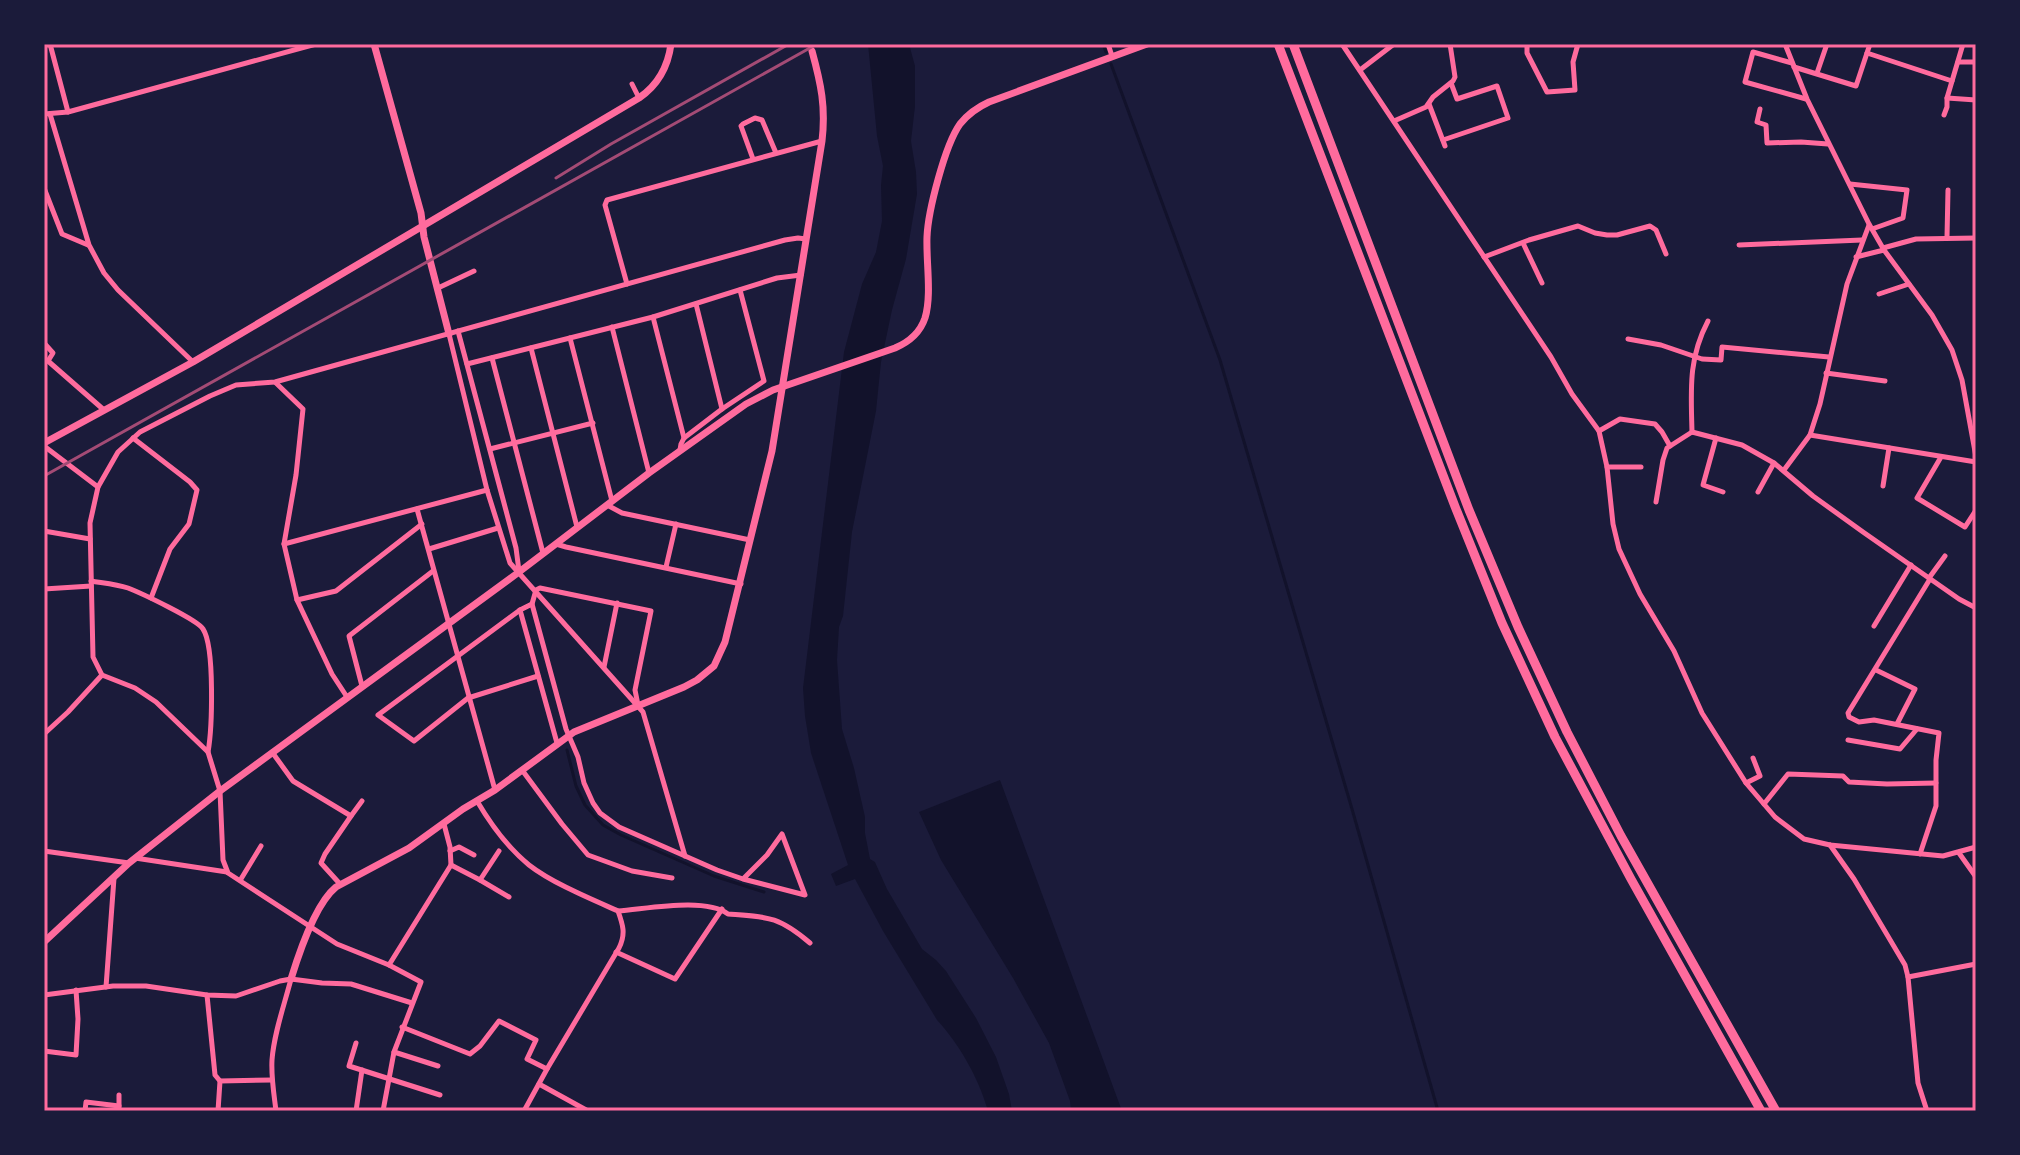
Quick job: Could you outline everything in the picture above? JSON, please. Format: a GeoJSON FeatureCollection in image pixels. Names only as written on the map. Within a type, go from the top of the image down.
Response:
{"type":"FeatureCollection","features":[{"type":"Feature","properties":{"kind":"highway"},"geometry":{"type":"LineString","coordinates":[[1278,44],[1502,623],[1555,737],[1761,1111]]}},
{"type":"Feature","properties":{"kind":"highway"},"geometry":{"type":"LineString","coordinates":[[1293,44],[1469,510],[1512,614],[1567,732],[1621,836],[1776,1111]]}},
{"type":"Feature","properties":{"kind":"street"},"geometry":{"type":"LineString","coordinates":[[50,44],[68,112]]}},
{"type":"Feature","properties":{"kind":"street"},"geometry":{"type":"LineString","coordinates":[[193,362],[104,273],[89,245],[47,114],[68,112],[316,44]]}},
{"type":"Feature","properties":{"kind":"street"},"geometry":{"type":"LineString","coordinates":[[374,44],[421,213],[487,490],[510,563],[643,712],[685,856]]}},
{"type":"Feature","properties":{"kind":"street"},"geometry":{"type":"LineString","coordinates":[[98,487],[44,444],[193,362],[639,98],[661,76],[671,44]]}},
{"type":"Feature","properties":{"kind":"street"},"geometry":{"type":"LineString","coordinates":[[1108,44],[1112,56]]}},
{"type":"Feature","properties":{"kind":"street"},"geometry":{"type":"LineString","coordinates":[[44,942],[132,861],[220,791],[746,404],[782,386],[895,348],[910,340],[918,332],[925,316],[929,212],[950,145],[960,125],[981,106],[1147,44]]}},
{"type":"Feature","properties":{"kind":"street"},"geometry":{"type":"LineString","coordinates":[[1342,44],[1599,431],[1619,549],[1640,594],[1674,651],[1702,713],[1746,783],[1775,817],[1804,839],[1830,845],[1943,856],[1976,847]]}},
{"type":"Feature","properties":{"kind":"street"},"geometry":{"type":"LineString","coordinates":[[1359,70],[1394,44]]}},
{"type":"Feature","properties":{"kind":"street"},"geometry":{"type":"LineString","coordinates":[[1394,122],[1426,107],[1451,83],[1455,77],[1450,44]]}},
{"type":"Feature","properties":{"kind":"street"},"geometry":{"type":"LineString","coordinates":[[1527,44],[1527,53],[1547,92],[1575,90],[1573,62],[1578,44]]}},
{"type":"Feature","properties":{"kind":"street"},"geometry":{"type":"LineString","coordinates":[[1785,44],[1807,99],[1870,226],[1941,329],[1952,350],[1974,431],[1976,460],[1810,435]]}},
{"type":"Feature","properties":{"kind":"street"},"geometry":{"type":"LineString","coordinates":[[1817,74],[1827,44]]}},
{"type":"Feature","properties":{"kind":"street"},"geometry":{"type":"LineString","coordinates":[[1807,99],[1745,82],[1753,52],[1856,86],[1870,44]]}},
{"type":"Feature","properties":{"kind":"street"},"geometry":{"type":"LineString","coordinates":[[1944,115],[1963,44]]}},
{"type":"Feature","properties":{"kind":"street"},"geometry":{"type":"LineString","coordinates":[[276,1111],[272,1060],[276,1037],[291,979],[310,927],[329,894],[340,884],[400,854],[495,790],[568,735],[684,687],[714,666],[720,655],[741,584],[772,451],[822,141],[824,102],[812,51]]}},
{"type":"Feature","properties":{"kind":"street"},"geometry":{"type":"LineString","coordinates":[[1867,53],[1952,81]]}},
{"type":"Feature","properties":{"kind":"street"},"geometry":{"type":"LineString","coordinates":[[1958,62],[1976,62]]}},
{"type":"Feature","properties":{"kind":"street"},"geometry":{"type":"LineString","coordinates":[[1429,103],[1444,143],[1508,118],[1497,86],[1457,99],[1451,83]]}},
{"type":"Feature","properties":{"kind":"street"},"geometry":{"type":"LineString","coordinates":[[632,84],[639,98]]}},
{"type":"Feature","properties":{"kind":"street"},"geometry":{"type":"LineString","coordinates":[[1947,98],[1976,100]]}},
{"type":"Feature","properties":{"kind":"street"},"geometry":{"type":"LineString","coordinates":[[1760,109],[1757,122],[1766,125],[1767,143],[1829,144]]}},
{"type":"Feature","properties":{"kind":"street"},"geometry":{"type":"LineString","coordinates":[[753,159],[741,126],[755,118],[762,120],[776,153]]}},
{"type":"Feature","properties":{"kind":"street"},"geometry":{"type":"LineString","coordinates":[[627,284],[605,205],[607,200],[822,141]]}},
{"type":"Feature","properties":{"kind":"street"},"geometry":{"type":"LineString","coordinates":[[1784,470],[1810,435],[1847,284],[1862,240],[1870,226],[1903,218],[1907,190],[1849,184]]}},
{"type":"Feature","properties":{"kind":"street"},"geometry":{"type":"LineString","coordinates":[[44,188],[62,234],[89,245]]}},
{"type":"Feature","properties":{"kind":"street"},"geometry":{"type":"LineString","coordinates":[[1947,237],[1948,190]]}},
{"type":"Feature","properties":{"kind":"street"},"geometry":{"type":"LineString","coordinates":[[1484,257],[1578,226],[1607,235],[1650,226],[1656,230],[1666,254]]}},
{"type":"Feature","properties":{"kind":"street"},"geometry":{"type":"LineString","coordinates":[[1856,257],[1916,239],[1976,238]]}},
{"type":"Feature","properties":{"kind":"street"},"geometry":{"type":"LineString","coordinates":[[208,752],[156,702],[135,688],[102,675],[93,657],[90,523],[98,487],[118,452],[133,438],[236,385],[275,382],[785,240],[806,239]]}},
{"type":"Feature","properties":{"kind":"street"},"geometry":{"type":"LineString","coordinates":[[1739,245],[1862,240]]}},
{"type":"Feature","properties":{"kind":"street"},"geometry":{"type":"LineString","coordinates":[[1523,243],[1542,283]]}},
{"type":"Feature","properties":{"kind":"street"},"geometry":{"type":"LineString","coordinates":[[438,288],[474,271]]}},
{"type":"Feature","properties":{"kind":"street"},"geometry":{"type":"LineString","coordinates":[[467,364],[653,317],[781,277],[801,275]]}},
{"type":"Feature","properties":{"kind":"street"},"geometry":{"type":"LineString","coordinates":[[1879,294],[1909,284]]}},
{"type":"Feature","properties":{"kind":"street"},"geometry":{"type":"LineString","coordinates":[[680,451],[684,438],[764,381],[740,290]]}},
{"type":"Feature","properties":{"kind":"street"},"geometry":{"type":"LineString","coordinates":[[696,304],[722,409]]}},
{"type":"Feature","properties":{"kind":"street"},"geometry":{"type":"LineString","coordinates":[[653,317],[684,438]]}},
{"type":"Feature","properties":{"kind":"street"},"geometry":{"type":"LineString","coordinates":[[1692,432],[1694,356],[1708,321]]}},
{"type":"Feature","properties":{"kind":"street"},"geometry":{"type":"LineString","coordinates":[[612,327],[649,473]]}},
{"type":"Feature","properties":{"kind":"street"},"geometry":{"type":"LineString","coordinates":[[458,331],[516,548],[519,572]]}},
{"type":"Feature","properties":{"kind":"street"},"geometry":{"type":"LineString","coordinates":[[570,338],[593,423],[609,503],[622,513],[751,540]]}},
{"type":"Feature","properties":{"kind":"street"},"geometry":{"type":"LineString","coordinates":[[1628,339],[1661,345],[1702,359],[1721,360],[1722,347],[1829,357]]}},
{"type":"Feature","properties":{"kind":"street"},"geometry":{"type":"LineString","coordinates":[[44,343],[53,353],[46,363],[104,410]]}},
{"type":"Feature","properties":{"kind":"street"},"geometry":{"type":"LineString","coordinates":[[531,348],[577,527]]}},
{"type":"Feature","properties":{"kind":"street"},"geometry":{"type":"LineString","coordinates":[[492,358],[543,553]]}},
{"type":"Feature","properties":{"kind":"street"},"geometry":{"type":"LineString","coordinates":[[1826,373],[1885,381]]}},
{"type":"Feature","properties":{"kind":"street"},"geometry":{"type":"LineString","coordinates":[[275,382],[303,409],[284,544],[297,600],[337,684],[347,697]]}},
{"type":"Feature","properties":{"kind":"street"},"geometry":{"type":"LineString","coordinates":[[1599,431],[1620,419],[1655,424],[1670,446]]}},
{"type":"Feature","properties":{"kind":"street"},"geometry":{"type":"LineString","coordinates":[[490,449],[593,423]]}},
{"type":"Feature","properties":{"kind":"street"},"geometry":{"type":"LineString","coordinates":[[1656,502],[1667,448],[1692,432],[1746,447],[1774,463],[1813,496],[1976,608]]}},
{"type":"Feature","properties":{"kind":"street"},"geometry":{"type":"LineString","coordinates":[[133,438],[197,490],[189,524],[170,549],[151,598]]}},
{"type":"Feature","properties":{"kind":"street"},"geometry":{"type":"LineString","coordinates":[[1716,438],[1703,485],[1723,492]]}},
{"type":"Feature","properties":{"kind":"street"},"geometry":{"type":"LineString","coordinates":[[1883,486],[1889,448]]}},
{"type":"Feature","properties":{"kind":"street"},"geometry":{"type":"LineString","coordinates":[[1941,457],[1917,498],[1965,527],[1976,510]]}},
{"type":"Feature","properties":{"kind":"street"},"geometry":{"type":"LineString","coordinates":[[1758,492],[1774,463]]}},
{"type":"Feature","properties":{"kind":"street"},"geometry":{"type":"LineString","coordinates":[[1607,467],[1641,467]]}},
{"type":"Feature","properties":{"kind":"street"},"geometry":{"type":"LineString","coordinates":[[284,544],[487,490]]}},
{"type":"Feature","properties":{"kind":"street"},"geometry":{"type":"LineString","coordinates":[[417,509],[495,790]]}},
{"type":"Feature","properties":{"kind":"street"},"geometry":{"type":"LineString","coordinates":[[297,600],[336,591],[422,524]]}},
{"type":"Feature","properties":{"kind":"street"},"geometry":{"type":"LineString","coordinates":[[666,567],[676,524]]}},
{"type":"Feature","properties":{"kind":"street"},"geometry":{"type":"LineString","coordinates":[[429,549],[498,528]]}},
{"type":"Feature","properties":{"kind":"street"},"geometry":{"type":"LineString","coordinates":[[44,531],[90,539]]}},
{"type":"Feature","properties":{"kind":"street"},"geometry":{"type":"LineString","coordinates":[[555,543],[741,584]]}},
{"type":"Feature","properties":{"kind":"street"},"geometry":{"type":"LineString","coordinates":[[1920,854],[1936,806],[1939,733],[1874,720],[1859,722],[1849,717],[1848,713],[1945,556]]}},
{"type":"Feature","properties":{"kind":"street"},"geometry":{"type":"LineString","coordinates":[[1874,626],[1911,565]]}},
{"type":"Feature","properties":{"kind":"street"},"geometry":{"type":"LineString","coordinates":[[362,686],[349,636],[433,571]]}},
{"type":"Feature","properties":{"kind":"street"},"geometry":{"type":"LineString","coordinates":[[44,589],[116,584],[151,598],[199,624],[206,634],[211,674],[208,752],[220,791],[223,860],[228,873]]}},
{"type":"Feature","properties":{"kind":"street"},"geometry":{"type":"LineString","coordinates":[[536,590],[540,588],[651,611],[635,690],[638,705]]}},
{"type":"Feature","properties":{"kind":"street"},"geometry":{"type":"LineString","coordinates":[[536,590],[532,604],[568,735],[578,757],[584,783],[600,813],[619,827],[685,856],[743,879],[805,895],[782,834],[767,855],[743,879]]}},
{"type":"Feature","properties":{"kind":"street"},"geometry":{"type":"LineString","coordinates":[[604,667],[617,603]]}},
{"type":"Feature","properties":{"kind":"street"},"geometry":{"type":"LineString","coordinates":[[532,604],[378,715],[414,741],[468,698],[538,676]]}},
{"type":"Feature","properties":{"kind":"street"},"geometry":{"type":"LineString","coordinates":[[520,610],[557,743]]}},
{"type":"Feature","properties":{"kind":"street"},"geometry":{"type":"LineString","coordinates":[[1876,670],[1915,689],[1897,724]]}},
{"type":"Feature","properties":{"kind":"street"},"geometry":{"type":"LineString","coordinates":[[44,734],[102,675]]}},
{"type":"Feature","properties":{"kind":"street"},"geometry":{"type":"LineString","coordinates":[[1848,740],[1900,749],[1917,729]]}},
{"type":"Feature","properties":{"kind":"street"},"geometry":{"type":"LineString","coordinates":[[272,752],[293,781],[351,816]]}},
{"type":"Feature","properties":{"kind":"street"},"geometry":{"type":"LineString","coordinates":[[1746,783],[1760,776],[1753,758]]}},
{"type":"Feature","properties":{"kind":"street"},"geometry":{"type":"LineString","coordinates":[[522,770],[588,855],[632,871],[672,878]]}},
{"type":"Feature","properties":{"kind":"street"},"geometry":{"type":"LineString","coordinates":[[1764,804],[1788,774],[1843,776],[1849,782],[1936,783]]}},
{"type":"Feature","properties":{"kind":"street"},"geometry":{"type":"LineString","coordinates":[[340,884],[321,863],[362,801]]}},
{"type":"Feature","properties":{"kind":"street"},"geometry":{"type":"LineString","coordinates":[[476,801],[528,865],[618,911],[713,907],[728,914],[777,920],[810,943]]}},
{"type":"Feature","properties":{"kind":"street"},"geometry":{"type":"LineString","coordinates":[[389,965],[451,865],[444,824]]}},
{"type":"Feature","properties":{"kind":"street"},"geometry":{"type":"LineString","coordinates":[[1830,845],[1898,951],[1908,977],[1918,1083],[1927,1111]]}},
{"type":"Feature","properties":{"kind":"street"},"geometry":{"type":"LineString","coordinates":[[241,879],[261,846]]}},
{"type":"Feature","properties":{"kind":"street"},"geometry":{"type":"LineString","coordinates":[[450,851],[459,847],[474,855]]}},
{"type":"Feature","properties":{"kind":"street"},"geometry":{"type":"LineString","coordinates":[[44,851],[228,873],[337,944],[421,982],[394,1052],[383,1111]]}},
{"type":"Feature","properties":{"kind":"street"},"geometry":{"type":"LineString","coordinates":[[480,880],[499,851]]}},
{"type":"Feature","properties":{"kind":"street"},"geometry":{"type":"LineString","coordinates":[[1959,853],[1976,877]]}},
{"type":"Feature","properties":{"kind":"street"},"geometry":{"type":"LineString","coordinates":[[451,865],[509,897]]}},
{"type":"Feature","properties":{"kind":"street"},"geometry":{"type":"LineString","coordinates":[[106,987],[114,877]]}},
{"type":"Feature","properties":{"kind":"street"},"geometry":{"type":"LineString","coordinates":[[616,952],[675,979],[722,909]]}},
{"type":"Feature","properties":{"kind":"street"},"geometry":{"type":"LineString","coordinates":[[524,1111],[624,937],[618,911]]}},
{"type":"Feature","properties":{"kind":"street"},"geometry":{"type":"LineString","coordinates":[[1908,977],[1976,964]]}},
{"type":"Feature","properties":{"kind":"street"},"geometry":{"type":"LineString","coordinates":[[44,995],[106,987],[146,986],[236,996],[291,979],[351,984],[412,1003]]}},
{"type":"Feature","properties":{"kind":"street"},"geometry":{"type":"LineString","coordinates":[[44,1051],[76,1055],[76,990]]}},
{"type":"Feature","properties":{"kind":"street"},"geometry":{"type":"LineString","coordinates":[[207,995],[215,1075],[220,1081],[218,1111]]}},
{"type":"Feature","properties":{"kind":"street"},"geometry":{"type":"LineString","coordinates":[[402,1027],[470,1054],[499,1021],[536,1040],[527,1059],[547,1069]]}},
{"type":"Feature","properties":{"kind":"street"},"geometry":{"type":"LineString","coordinates":[[356,1043],[349,1066],[440,1095]]}},
{"type":"Feature","properties":{"kind":"street"},"geometry":{"type":"LineString","coordinates":[[394,1052],[438,1066]]}},
{"type":"Feature","properties":{"kind":"street"},"geometry":{"type":"LineString","coordinates":[[356,1111],[362,1070]]}},
{"type":"Feature","properties":{"kind":"street"},"geometry":{"type":"LineString","coordinates":[[220,1081],[272,1080]]}},
{"type":"Feature","properties":{"kind":"street"},"geometry":{"type":"LineString","coordinates":[[539,1084],[588,1111]]}},
{"type":"Feature","properties":{"kind":"street"},"geometry":{"type":"LineString","coordinates":[[85,1111],[86,1102],[119,1108],[119,1095]]}},
{"type":"Feature","properties":{"kind":"shaded area"},"geometry":{"type":"Polygon","coordinates":[[[868,44],[909,44],[915,66],[911,141],[917,194],[906,259],[881,362],[876,411],[852,532],[837,660],[842,729],[865,817],[870,859],[875,862],[922,949],[946,971],[976,1018],[996,1057],[1012,1111],[988,1111],[968,1063],[937,1020],[855,879],[836,886],[831,874],[848,865],[811,753],[805,716],[803,688],[844,352],[862,284],[876,252],[882,221],[883,166],[868,44]]]}},
{"type":"Feature","properties":{"kind":"shaded area"},"geometry":{"type":"Polygon","coordinates":[[[1000,780],[1122,1111],[1071,1111],[1049,1043],[941,860],[919,812],[1000,780]]]}},
{"type":"Feature","properties":{"kind":"waterway"},"geometry":{"type":"LineString","coordinates":[[1103,44],[1106,52]]}},
{"type":"Feature","properties":{"kind":"waterway"},"geometry":{"type":"LineString","coordinates":[[1111,64],[1220,360],[1438,1111]]}},
{"type":"Feature","properties":{"kind":"waterway"},"geometry":{"type":"LineString","coordinates":[[567,750],[576,786],[585,805],[603,825],[714,876],[764,892]]}},
{"type":"Feature","properties":{"kind":"railway"},"geometry":{"type":"LineString","coordinates":[[556,178],[789,44]]}},
{"type":"Feature","properties":{"kind":"railway"},"geometry":{"type":"LineString","coordinates":[[44,476],[817,44]]}}]}
